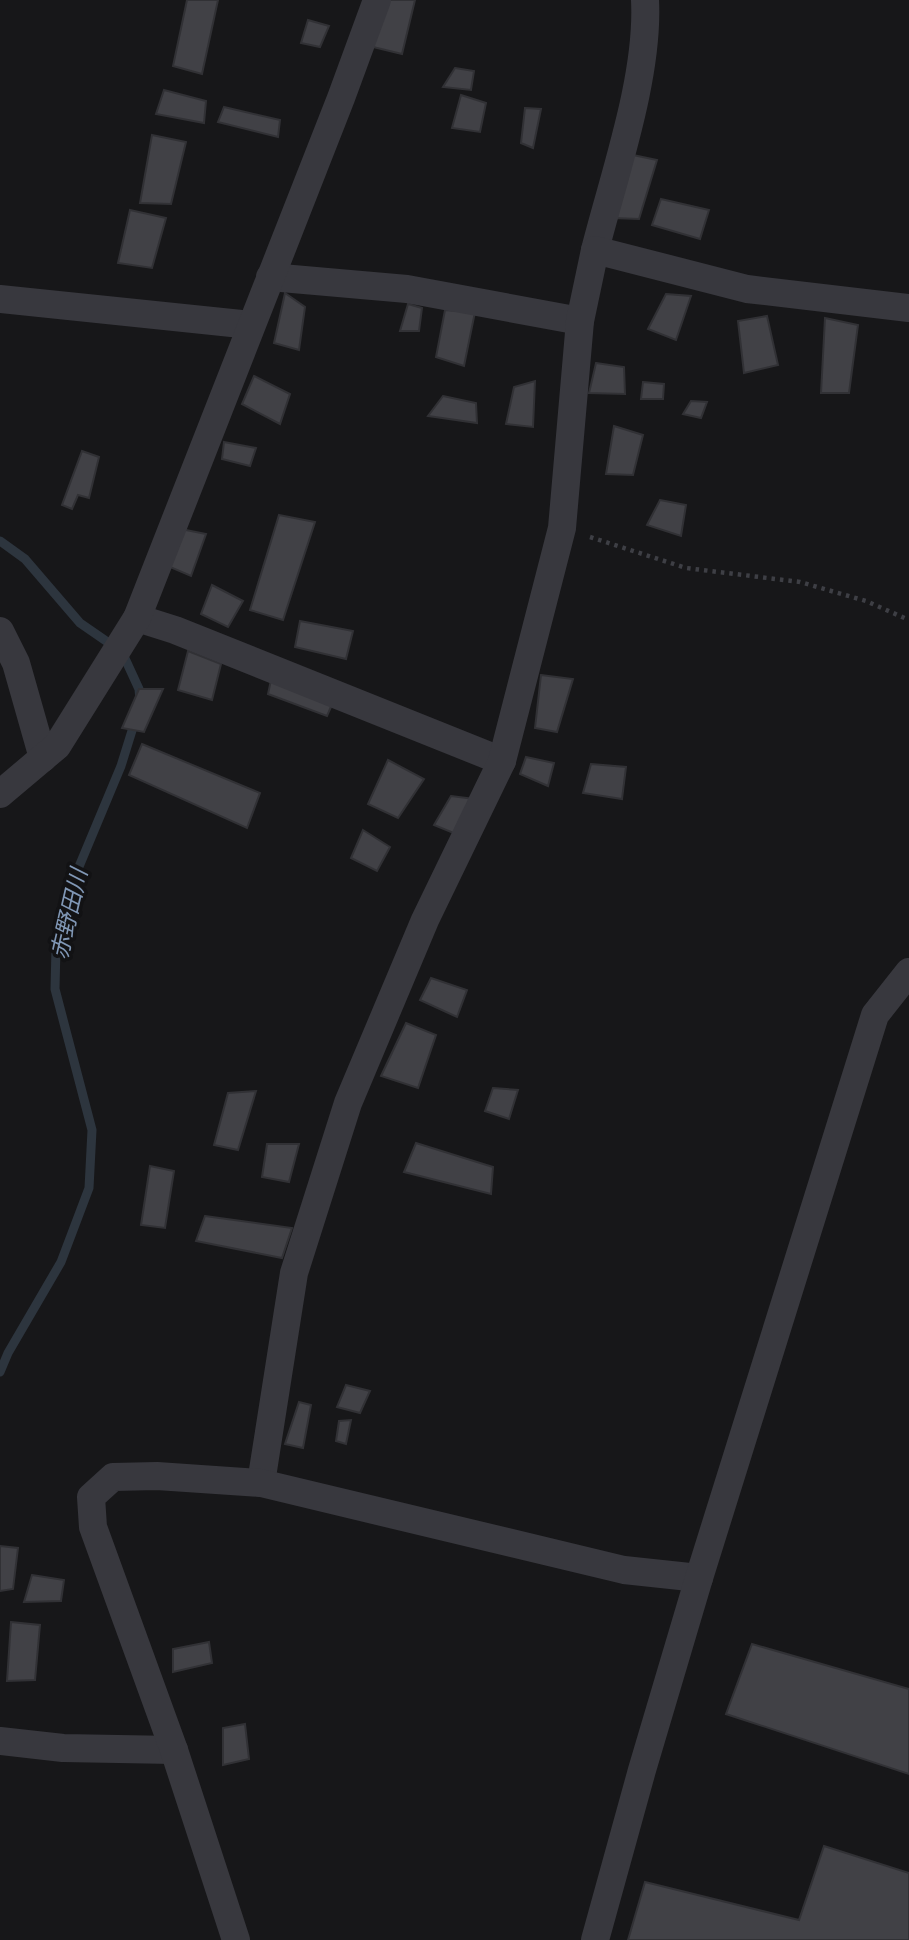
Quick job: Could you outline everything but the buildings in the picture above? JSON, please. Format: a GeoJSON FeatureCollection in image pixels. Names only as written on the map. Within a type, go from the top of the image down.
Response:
{"type":"FeatureCollection","features":[{"type":"Feature","properties":{"kind":"street"},"geometry":{"type":"LineString","coordinates":[[0,794],[57,746],[137,618],[377,0]]}},
{"type":"Feature","properties":{"kind":"street"},"geometry":{"type":"LineString","coordinates":[[261,1483],[294,1273],[348,1103],[425,920],[502,761],[562,528],[580,321],[594,250],[634,102],[646,27],[645,0]]}},
{"type":"Feature","properties":{"kind":"street"},"geometry":{"type":"LineString","coordinates":[[594,250],[747,289],[909,308]]}},
{"type":"Feature","properties":{"kind":"street"},"geometry":{"type":"LineString","coordinates":[[270,277],[407,289],[580,321]]}},
{"type":"Feature","properties":{"kind":"street"},"geometry":{"type":"LineString","coordinates":[[0,299],[251,325]]}},
{"type":"Feature","properties":{"kind":"street"},"geometry":{"type":"LineString","coordinates":[[137,618],[187,635],[502,761]]}},
{"type":"Feature","properties":{"kind":"street"},"geometry":{"type":"LineString","coordinates":[[0,631],[16,663],[43,758]]}},
{"type":"Feature","properties":{"kind":"street"},"geometry":{"type":"LineString","coordinates":[[595,1940],[638,1782],[699,1578],[875,1015],[909,972]]}},
{"type":"Feature","properties":{"kind":"street"},"geometry":{"type":"LineString","coordinates":[[236,1940],[174,1751],[93,1527],[91,1497],[113,1477],[157,1476],[261,1483],[624,1570],[699,1578]]}},
{"type":"Feature","properties":{"kind":"street"},"geometry":{"type":"LineString","coordinates":[[0,1741],[63,1748],[174,1751]]}},
{"type":"Feature","properties":{"kind":"path"},"geometry":{"type":"LineString","coordinates":[[562,528],[686,568],[800,582],[866,601],[909,620]]}},
{"type":"Feature","properties":{"kind":"waterway","name":"赤野田川"},"geometry":{"type":"LineString","coordinates":[[0,541],[25,559],[80,623],[122,652],[139,689],[140,701]]}},
{"type":"Feature","properties":{"kind":"waterway","name":"赤野田川"},"geometry":{"type":"LineString","coordinates":[[0,1372],[8,1353],[61,1262],[89,1188],[92,1130],[55,989],[56,947],[78,869],[121,766],[135,721]]}}]}
